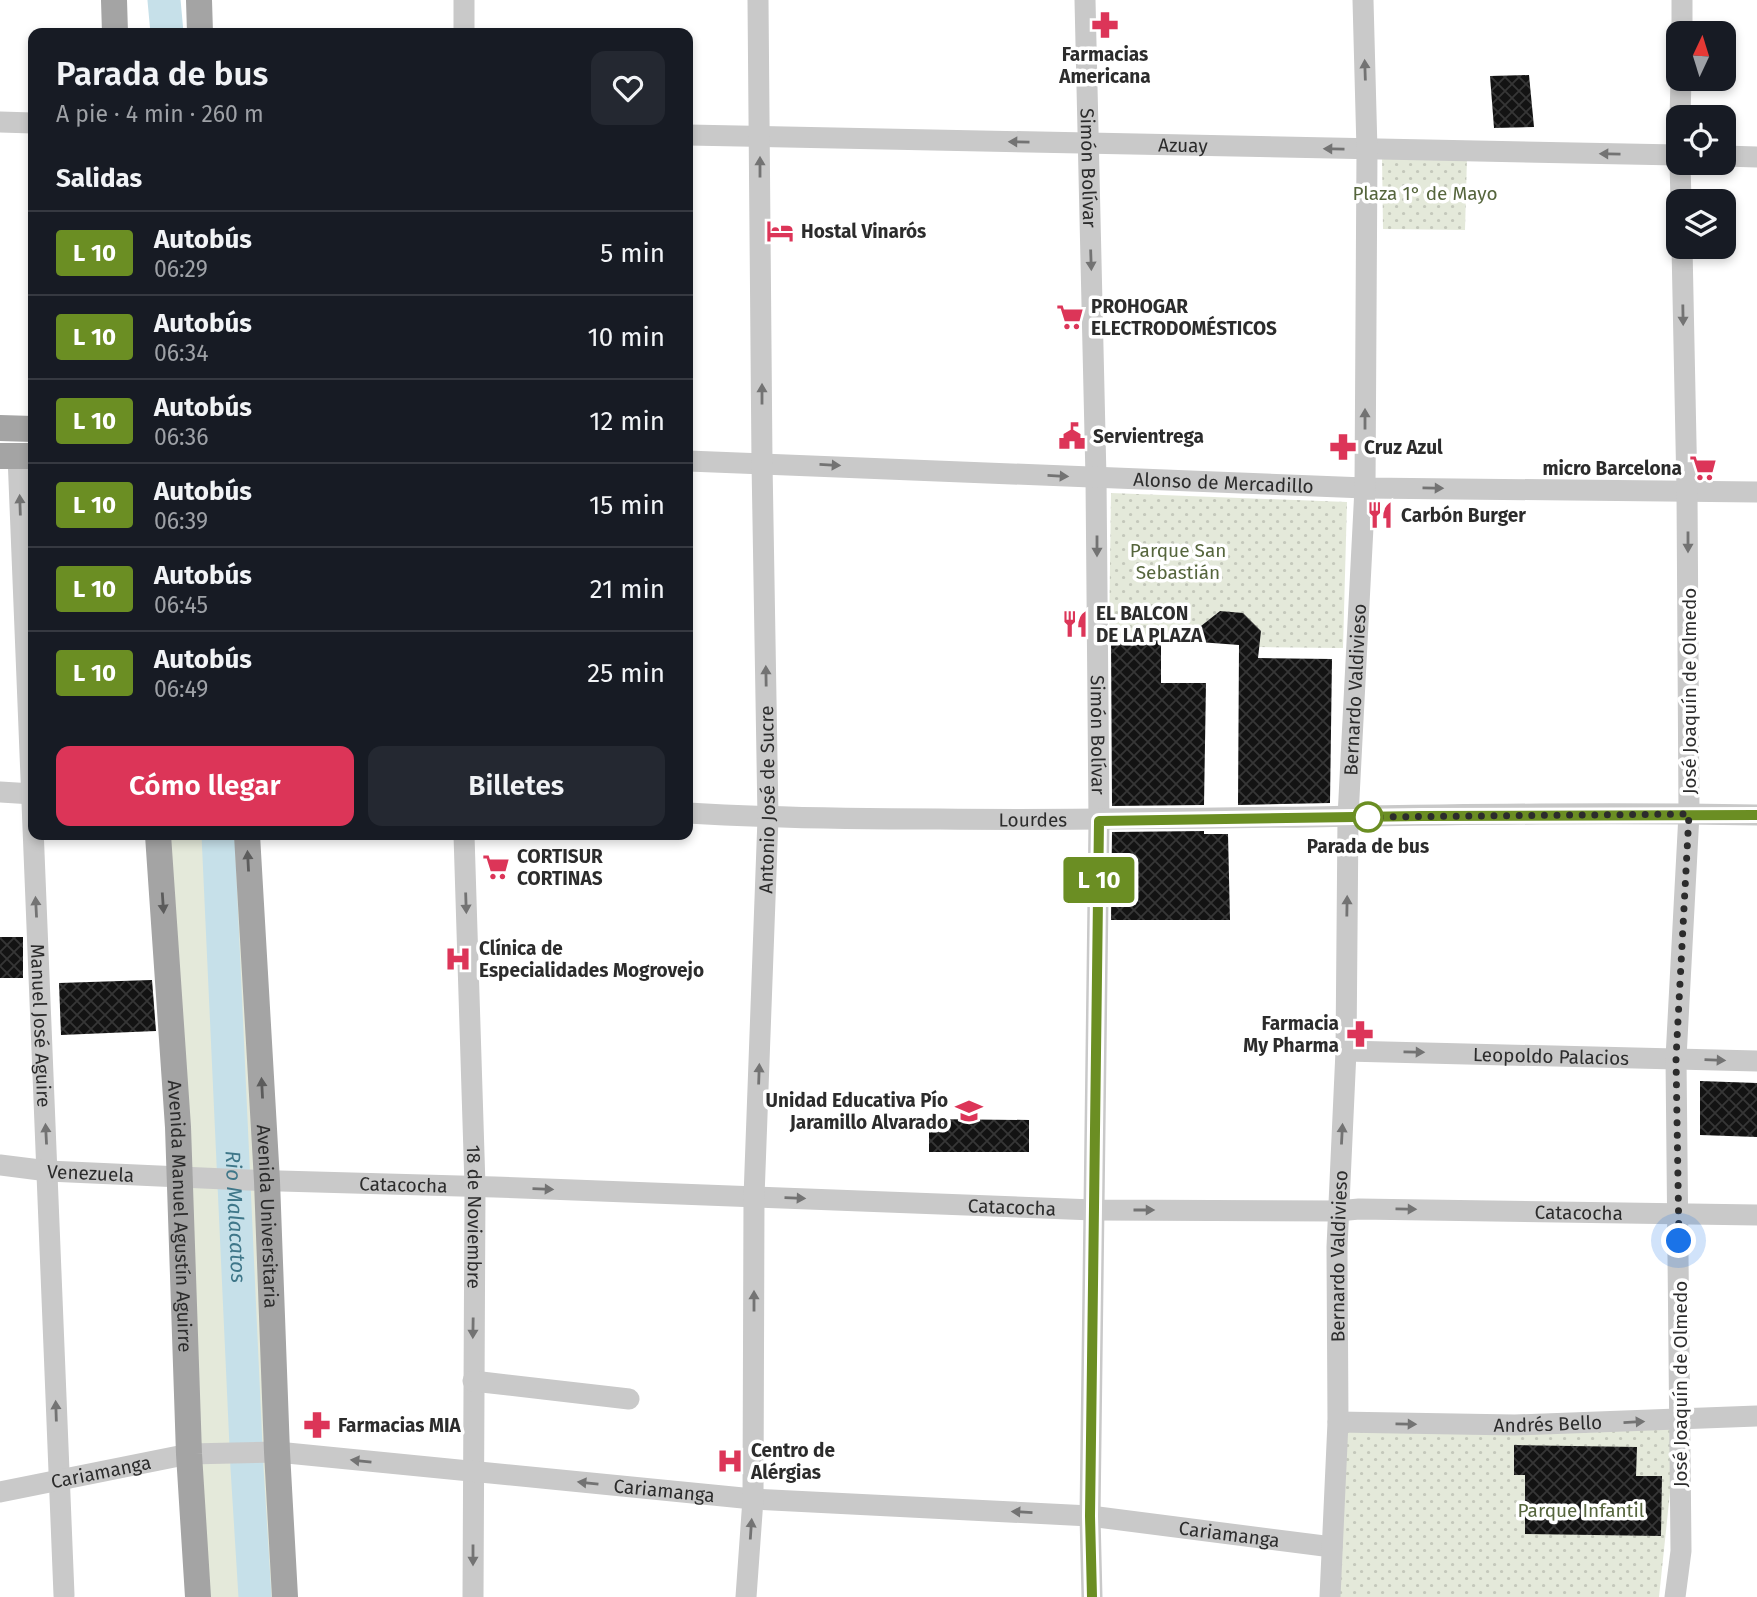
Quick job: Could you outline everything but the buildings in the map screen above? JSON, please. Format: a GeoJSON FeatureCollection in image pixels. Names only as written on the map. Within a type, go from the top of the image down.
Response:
{"type":"FeatureCollection","features":[{"type":"Feature","properties":{"kind":"main road"},"geometry":{"type":"LineString","coordinates":[[114,0],[115,28]]}},
{"type":"Feature","properties":{"kind":"main road"},"geometry":{"type":"LineString","coordinates":[[199,0],[200,28]]}},
{"type":"Feature","properties":{"kind":"main road"},"geometry":{"type":"LineString","coordinates":[[0,428],[28,429]]}},
{"type":"Feature","properties":{"kind":"main road","name":"Avenida Manuel Agustín Aguirre"},"geometry":{"type":"LineString","coordinates":[[158,840],[188,1177],[198,1597]]}},
{"type":"Feature","properties":{"kind":"main road","name":"Avenida Universitaria"},"geometry":{"type":"LineString","coordinates":[[247,840],[268,1452],[285,1597]]}},
{"type":"Feature","properties":{"kind":"street"},"geometry":{"type":"LineString","coordinates":[[464,0],[464,28]]}},
{"type":"Feature","properties":{"kind":"street","name":"Antonio José de Sucre"},"geometry":{"type":"LineString","coordinates":[[746,1597],[753,1499],[754,1197],[768,818],[758,0]]}},
{"type":"Feature","properties":{"kind":"street","name":"Simón Bolívar"},"geometry":{"type":"LineString","coordinates":[[1085,0],[1097,478],[1099,821],[1090,1516],[1092,1597]]}},
{"type":"Feature","properties":{"kind":"street","name":"Bernardo Valdivieso"},"geometry":{"type":"LineString","coordinates":[[1329,1594],[1338,1422],[1338,1211],[1346,1051],[1348,817],[1365,488],[1367,150],[1363,0]]}},
{"type":"Feature","properties":{"kind":"street"},"geometry":{"type":"LineString","coordinates":[[1682,0],[1682,21]]}},
{"type":"Feature","properties":{"kind":"street"},"geometry":{"type":"LineString","coordinates":[[0,122],[28,123]]}},
{"type":"Feature","properties":{"kind":"street","name":"Azuay"},"geometry":{"type":"LineString","coordinates":[[693,135],[1666,155]]}},
{"type":"Feature","properties":{"kind":"street"},"geometry":{"type":"LineString","coordinates":[[1736,156],[1757,157]]}},
{"type":"Feature","properties":{"kind":"street","name":"José Joaquín de Olmedo"},"geometry":{"type":"LineString","coordinates":[[1675,1597],[1681,1551],[1676,1058],[1689,814],[1682,259]]}},
{"type":"Feature","properties":{"kind":"street","name":"Manuel José Aguire"},"geometry":{"type":"LineString","coordinates":[[17,456],[28,704]]}},
{"type":"Feature","properties":{"kind":"street","name":"Alonso de Mercadillo"},"geometry":{"type":"LineString","coordinates":[[693,461],[1365,488],[1757,492]]}},
{"type":"Feature","properties":{"kind":"street"},"geometry":{"type":"LineString","coordinates":[[0,792],[28,794]]}},
{"type":"Feature","properties":{"kind":"street","name":"Lourdes"},"geometry":{"type":"LineString","coordinates":[[693,813],[768,818],[1099,821],[1757,815]]}},
{"type":"Feature","properties":{"kind":"street","name":"Manuel José Aguire"},"geometry":{"type":"LineString","coordinates":[[34,840],[64,1595]]}},
{"type":"Feature","properties":{"kind":"street","name":"18 de Noviembre"},"geometry":{"type":"LineString","coordinates":[[464,840],[475,1186],[473,1597]]}},
{"type":"Feature","properties":{"kind":"street","name":"Leopoldo Palacios"},"geometry":{"type":"LineString","coordinates":[[1346,1051],[1757,1061]]}},
{"type":"Feature","properties":{"kind":"street","name":"Venezuela"},"geometry":{"type":"LineString","coordinates":[[0,1165],[48,1171],[257,1180]]}},
{"type":"Feature","properties":{"kind":"street","name":"Catacocha"},"geometry":{"type":"LineString","coordinates":[[257,1180],[1094,1210],[1359,1209],[1757,1215]]}},
{"type":"Feature","properties":{"kind":"street"},"geometry":{"type":"LineString","coordinates":[[473,1381],[629,1399]]}},
{"type":"Feature","properties":{"kind":"street","name":"Andrés Bello"},"geometry":{"type":"LineString","coordinates":[[1338,1422],[1515,1425],[1757,1416]]}},
{"type":"Feature","properties":{"kind":"street","name":"Cariamanga"},"geometry":{"type":"LineString","coordinates":[[0,1492],[196,1454],[268,1452],[753,1499],[1090,1516],[1332,1547]]}},
{"type":"Feature","properties":{"kind":"green space","name":"Plaza 1° de Mayo"},"geometry":{"type":"Polygon","coordinates":[[[1382,154],[1467,157],[1465,230],[1383,229],[1382,154]]]}},
{"type":"Feature","properties":{"kind":"green space","name":"Parque San Sebastián"},"geometry":{"type":"Polygon","coordinates":[[[1111,493],[1347,502],[1343,648],[1259,647],[1220,611],[1201,626],[1199,642],[1109,639],[1111,493]]]}},
{"type":"Feature","properties":{"kind":"green space"},"geometry":{"type":"Polygon","coordinates":[[[158,840],[247,840],[285,1597],[198,1597],[158,840]]]}},
{"type":"Feature","properties":{"kind":"green space","name":"Parque Infantil"},"geometry":{"type":"Polygon","coordinates":[[[1672,1420],[1675,1445],[1659,1597],[1326,1597],[1338,1422],[1672,1420]]]}},
{"type":"Feature","properties":{"kind":"waterway","name":"Rio Malacatos"},"geometry":{"type":"LineString","coordinates":[[164,0],[167,28]]}},
{"type":"Feature","properties":{"kind":"waterway","name":"Rio Malacatos"},"geometry":{"type":"LineString","coordinates":[[218,840],[255,1597]]}},
{"type":"Feature","properties":{"kind":"bus line"},"geometry":{"type":"LineString","coordinates":[[1092,1597],[1090,1516],[1099,821],[1757,815]]}},
{"type":"Feature","properties":{"kind":"place","name":"Farmacias Americana"},"geometry":{"type":"Point","coordinates":[1105,25]}},
{"type":"Feature","properties":{"kind":"place","name":"Hostal Vinarós"},"geometry":{"type":"Point","coordinates":[780,231]}},
{"type":"Feature","properties":{"kind":"place","name":"PROHOGAR ELECTRODOMÉSTICOS"},"geometry":{"type":"Point","coordinates":[1070,317]}},
{"type":"Feature","properties":{"kind":"place","name":"Servientrega"},"geometry":{"type":"Point","coordinates":[1072,436]}},
{"type":"Feature","properties":{"kind":"place","name":"Cruz Azul"},"geometry":{"type":"Point","coordinates":[1343,447]}},
{"type":"Feature","properties":{"kind":"place","name":"micro Barcelona"},"geometry":{"type":"Point","coordinates":[1703,468]}},
{"type":"Feature","properties":{"kind":"place","name":"Carbón Burger"},"geometry":{"type":"Point","coordinates":[1380,515]}},
{"type":"Feature","properties":{"kind":"place","name":"EL BALCON DE LA PLAZA"},"geometry":{"type":"Point","coordinates":[1075,624]}},
{"type":"Feature","properties":{"kind":"place","name":"Parada de bus"},"geometry":{"type":"Point","coordinates":[1368,817]}},
{"type":"Feature","properties":{"kind":"place","name":"CORTISUR CORTINAS"},"geometry":{"type":"Point","coordinates":[496,867]}},
{"type":"Feature","properties":{"kind":"place","name":"Clínica de Especialidades Mogrovejo"},"geometry":{"type":"Point","coordinates":[458,959]}},
{"type":"Feature","properties":{"kind":"place","name":"Farmacia My Pharma"},"geometry":{"type":"Point","coordinates":[1360,1034]}},
{"type":"Feature","properties":{"kind":"place","name":"Unidad Educativa Pío Jaramillo Alvarado"},"geometry":{"type":"Point","coordinates":[969,1111]}},
{"type":"Feature","properties":{"kind":"place","name":"Farmacias MIA"},"geometry":{"type":"Point","coordinates":[317,1425]}},
{"type":"Feature","properties":{"kind":"place","name":"Centro de Alérgias"},"geometry":{"type":"Point","coordinates":[730,1461]}},
{"type":"Feature","properties":{"kind":"route"},"geometry":{"type":"LineString","coordinates":[[1368,817],[1689,814],[1676,1058],[1679,1241]]}}]}
